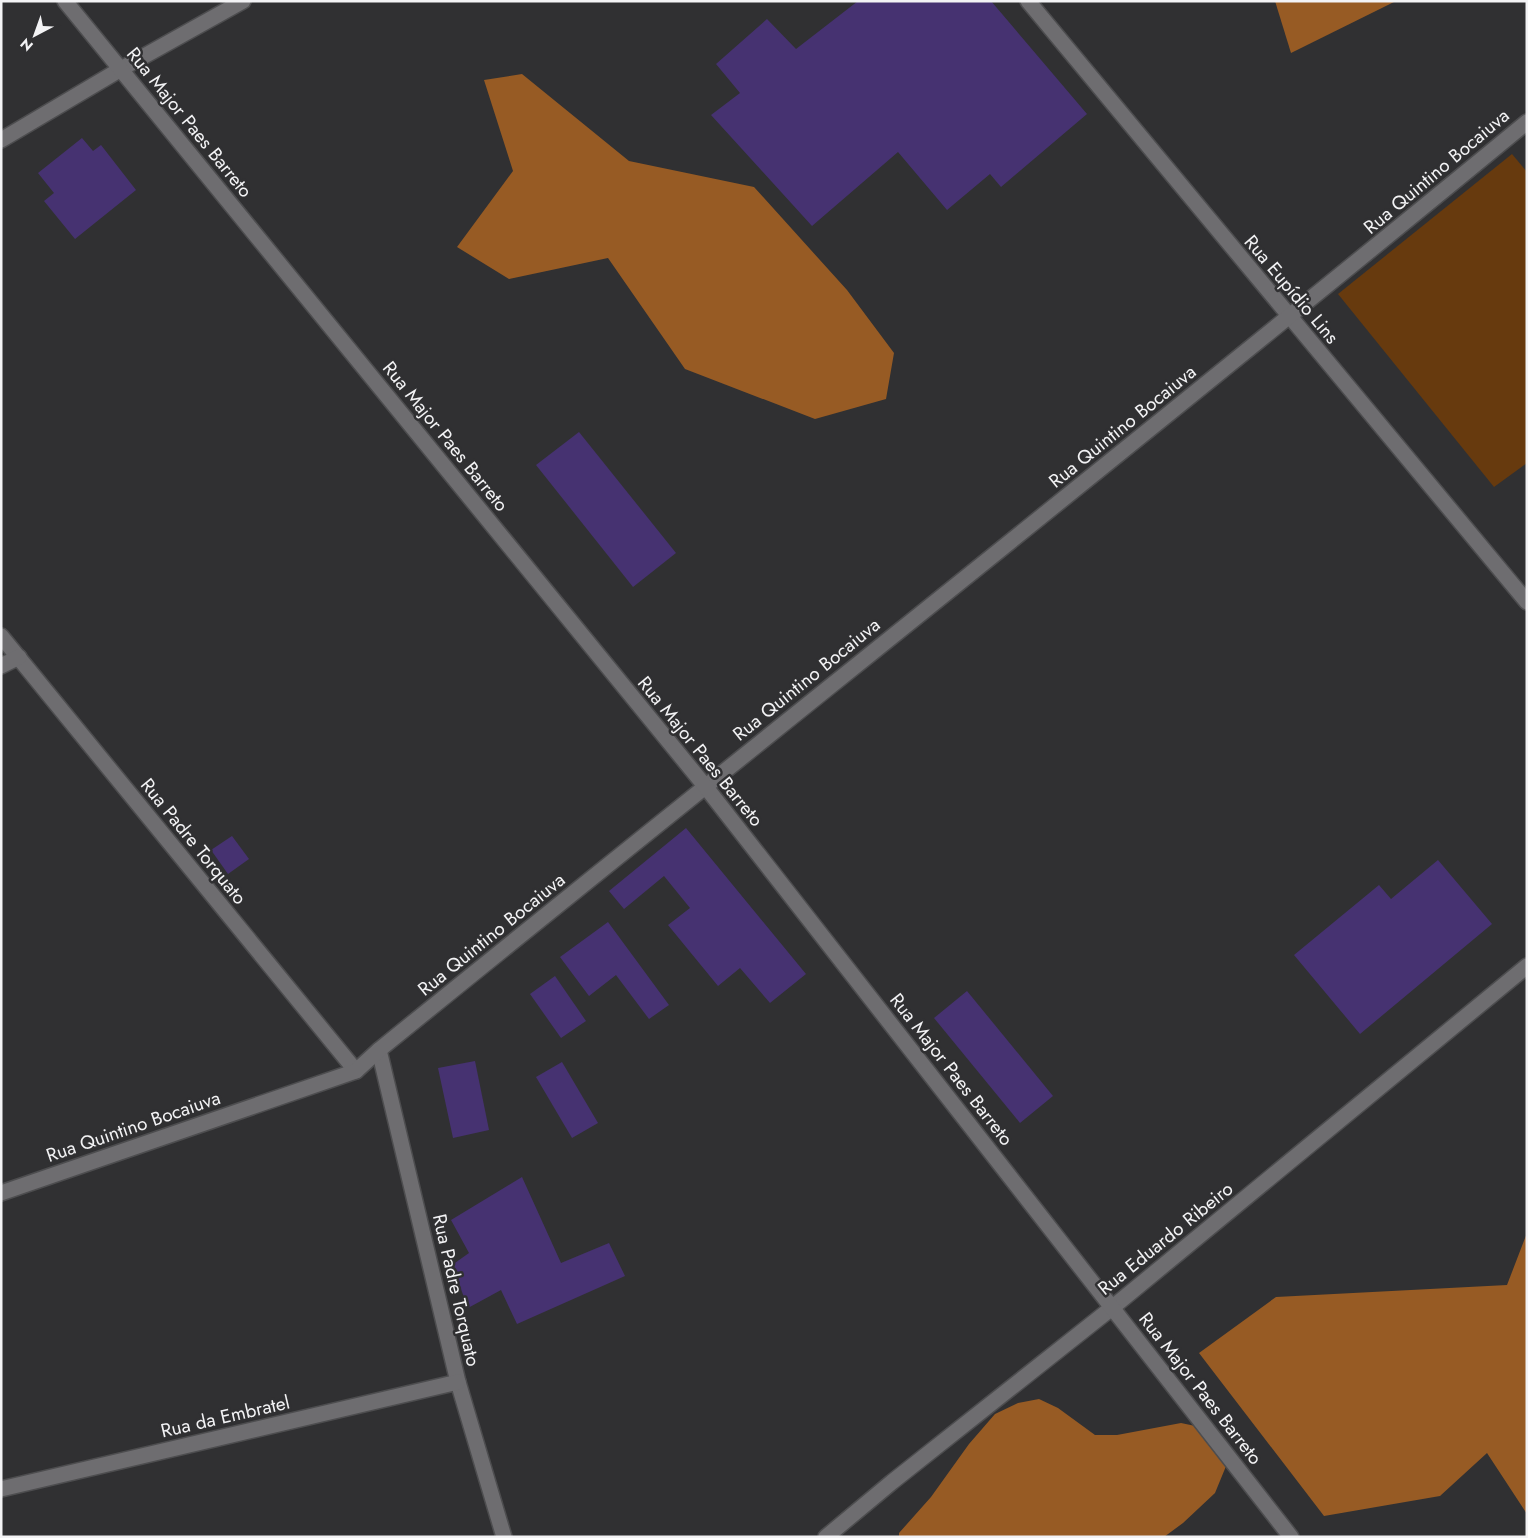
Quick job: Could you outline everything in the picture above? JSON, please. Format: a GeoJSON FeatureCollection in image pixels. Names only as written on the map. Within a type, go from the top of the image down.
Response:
{"type":"FeatureCollection","features":[{"type":"Feature","properties":{"kind":"street","name":"Rua Major Paes Barreto"},"geometry":{"type":"LineString","coordinates":[[65,1],[705,786],[1292,1537]]}},
{"type":"Feature","properties":{"kind":"street"},"geometry":{"type":"LineString","coordinates":[[1,140],[121,69],[244,1]]}},
{"type":"Feature","properties":{"kind":"street","name":"Rua Eupídio Lins"},"geometry":{"type":"LineString","coordinates":[[1028,1],[1527,602]]}},
{"type":"Feature","properties":{"kind":"street","name":"Rua Quintino Bocaiuva"},"geometry":{"type":"LineString","coordinates":[[1,1193],[356,1071],[379,1050],[705,786],[1290,318],[1527,122]]}},
{"type":"Feature","properties":{"kind":"street","name":"Rua Padre Torquato"},"geometry":{"type":"LineString","coordinates":[[1,636],[356,1071]]}},
{"type":"Feature","properties":{"kind":"street"},"geometry":{"type":"LineString","coordinates":[[1,666],[19,657]]}},
{"type":"Feature","properties":{"kind":"street","name":"Rua Eduardo Ribeiro"},"geometry":{"type":"LineString","coordinates":[[826,1537],[892,1482],[1113,1307],[1527,966]]}},
{"type":"Feature","properties":{"kind":"street","name":"Rua Padre Torquato"},"geometry":{"type":"LineString","coordinates":[[379,1050],[458,1382],[504,1537]]}},
{"type":"Feature","properties":{"kind":"street","name":"Rua da Embratel"},"geometry":{"type":"LineString","coordinates":[[1,1489],[458,1382]]}},
{"type":"Feature","properties":{"kind":"shaded area"},"geometry":{"type":"Polygon","coordinates":[[[1275,1],[1396,1],[1291,53],[1275,1]]]}},
{"type":"Feature","properties":{"kind":"shaded area"},"geometry":{"type":"Polygon","coordinates":[[[522,74],[629,161],[754,187],[847,290],[894,353],[886,399],[815,419],[685,369],[608,258],[509,279],[457,247],[513,171],[484,80],[522,74]]]}},
{"type":"Feature","properties":{"kind":"shaded area"},"geometry":{"type":"Polygon","coordinates":[[[1512,154],[1527,172],[1527,463],[1494,487],[1338,294],[1512,154]]]}},
{"type":"Feature","properties":{"kind":"shaded area"},"geometry":{"type":"Polygon","coordinates":[[[1527,1233],[1527,1514],[1487,1453],[1440,1496],[1324,1516],[1199,1353],[1276,1297],[1507,1285],[1527,1233]]]}},
{"type":"Feature","properties":{"kind":"shaded area"},"geometry":{"type":"Polygon","coordinates":[[[1039,1399],[1058,1408],[1095,1435],[1117,1435],[1181,1423],[1200,1427],[1231,1454],[1215,1493],[1183,1523],[1164,1537],[899,1537],[899,1533],[931,1497],[969,1444],[995,1414],[1018,1403],[1039,1399]]]}},
{"type":"Feature","properties":{"kind":"building"},"geometry":{"type":"Polygon","coordinates":[[[858,1],[991,1],[1087,114],[1001,187],[990,174],[947,210],[898,152],[812,226],[711,115],[740,93],[716,64],[767,19],[796,49],[858,1]]]}},
{"type":"Feature","properties":{"kind":"building"},"geometry":{"type":"Polygon","coordinates":[[[82,138],[93,151],[101,145],[136,190],[75,239],[44,201],[54,193],[38,173],[82,138]]]}},
{"type":"Feature","properties":{"kind":"building"},"geometry":{"type":"Polygon","coordinates":[[[579,432],[676,553],[633,587],[536,465],[579,432]]]}},
{"type":"Feature","properties":{"kind":"building"},"geometry":{"type":"Polygon","coordinates":[[[686,828],[806,974],[770,1003],[740,968],[718,986],[668,925],[690,908],[664,876],[624,909],[609,891],[686,828]]]}},
{"type":"Feature","properties":{"kind":"building"},"geometry":{"type":"Polygon","coordinates":[[[232,836],[249,859],[228,874],[211,850],[232,836]]]}},
{"type":"Feature","properties":{"kind":"building"},"geometry":{"type":"Polygon","coordinates":[[[1438,860],[1492,924],[1360,1034],[1294,955],[1379,885],[1391,899],[1438,860]]]}},
{"type":"Feature","properties":{"kind":"building"},"geometry":{"type":"Polygon","coordinates":[[[608,922],[669,1005],[649,1019],[616,975],[589,996],[560,957],[608,922]]]}},
{"type":"Feature","properties":{"kind":"building"},"geometry":{"type":"Polygon","coordinates":[[[555,976],[586,1021],[561,1038],[530,994],[555,976]]]}},
{"type":"Feature","properties":{"kind":"building"},"geometry":{"type":"Polygon","coordinates":[[[967,991],[1053,1096],[1020,1123],[934,1018],[967,991]]]}},
{"type":"Feature","properties":{"kind":"building"},"geometry":{"type":"Polygon","coordinates":[[[475,1061],[489,1130],[453,1138],[438,1068],[475,1061]]]}},
{"type":"Feature","properties":{"kind":"building"},"geometry":{"type":"Polygon","coordinates":[[[562,1062],[598,1123],[572,1138],[536,1077],[562,1062]]]}},
{"type":"Feature","properties":{"kind":"building"},"geometry":{"type":"Polygon","coordinates":[[[522,1177],[561,1263],[609,1243],[625,1276],[517,1324],[501,1290],[468,1308],[452,1265],[469,1253],[451,1220],[522,1177]]]}}]}
